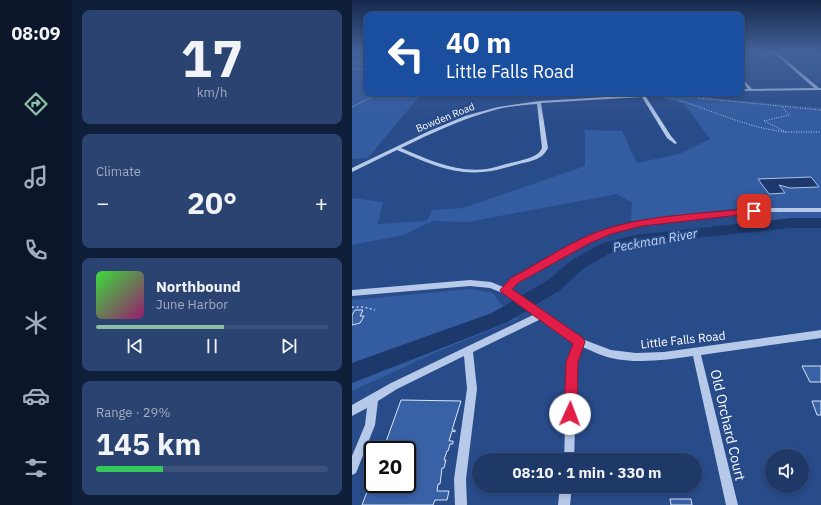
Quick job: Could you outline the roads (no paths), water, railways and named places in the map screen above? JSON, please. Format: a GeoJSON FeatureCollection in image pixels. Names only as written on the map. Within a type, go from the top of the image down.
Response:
{"type":"FeatureCollection","features":[{"type":"Feature","properties":{"kind":"street"},"geometry":{"type":"LineString","coordinates":[[803,76],[819,89]]}},
{"type":"Feature","properties":{"kind":"street"},"geometry":{"type":"LineString","coordinates":[[744,82],[751,90]]}},
{"type":"Feature","properties":{"kind":"street"},"geometry":{"type":"LineString","coordinates":[[744,90],[819,89]]}},
{"type":"Feature","properties":{"kind":"street"},"geometry":{"type":"LineString","coordinates":[[643,96],[669,137],[675,143]]}},
{"type":"Feature","properties":{"kind":"street","name":"Bowden Road"},"geometry":{"type":"LineString","coordinates":[[352,170],[396,148],[474,114],[506,106],[539,102],[643,96]]}},
{"type":"Feature","properties":{"kind":"street"},"geometry":{"type":"LineString","coordinates":[[396,148],[439,166],[472,171],[487,170],[531,160],[541,154],[545,148],[539,102]]}},
{"type":"Feature","properties":{"kind":"street"},"geometry":{"type":"LineString","coordinates":[[505,290],[515,281],[587,241],[630,225],[718,214],[766,210],[821,210]]}},
{"type":"Feature","properties":{"kind":"street","name":"Little Falls Road"},"geometry":{"type":"LineString","coordinates":[[352,293],[470,283],[491,285],[513,294],[579,342],[600,350],[636,357],[650,357],[821,334]]}},
{"type":"Feature","properties":{"kind":"street"},"geometry":{"type":"LineString","coordinates":[[352,410],[468,350],[541,315]]}},
{"type":"Feature","properties":{"kind":"street"},"geometry":{"type":"LineString","coordinates":[[569,453],[572,362],[579,342]]}},
{"type":"Feature","properties":{"kind":"street"},"geometry":{"type":"LineString","coordinates":[[461,505],[460,479],[472,389],[468,350]]}},
{"type":"Feature","properties":{"kind":"street","name":"Old Orchard Court"},"geometry":{"type":"LineString","coordinates":[[696,351],[732,505]]}},
{"type":"Feature","properties":{"kind":"street"},"geometry":{"type":"LineString","coordinates":[[352,469],[370,425],[373,398]]}},
{"type":"Feature","properties":{"kind":"street"},"geometry":{"type":"LineString","coordinates":[[564,505],[565,493]]}},
{"type":"Feature","properties":{"kind":"waterway","name":"Peckman River"},"geometry":{"type":"LineString","coordinates":[[352,373],[499,318],[554,285],[578,264],[609,247],[636,240],[668,236],[791,223],[821,223]]}}]}
